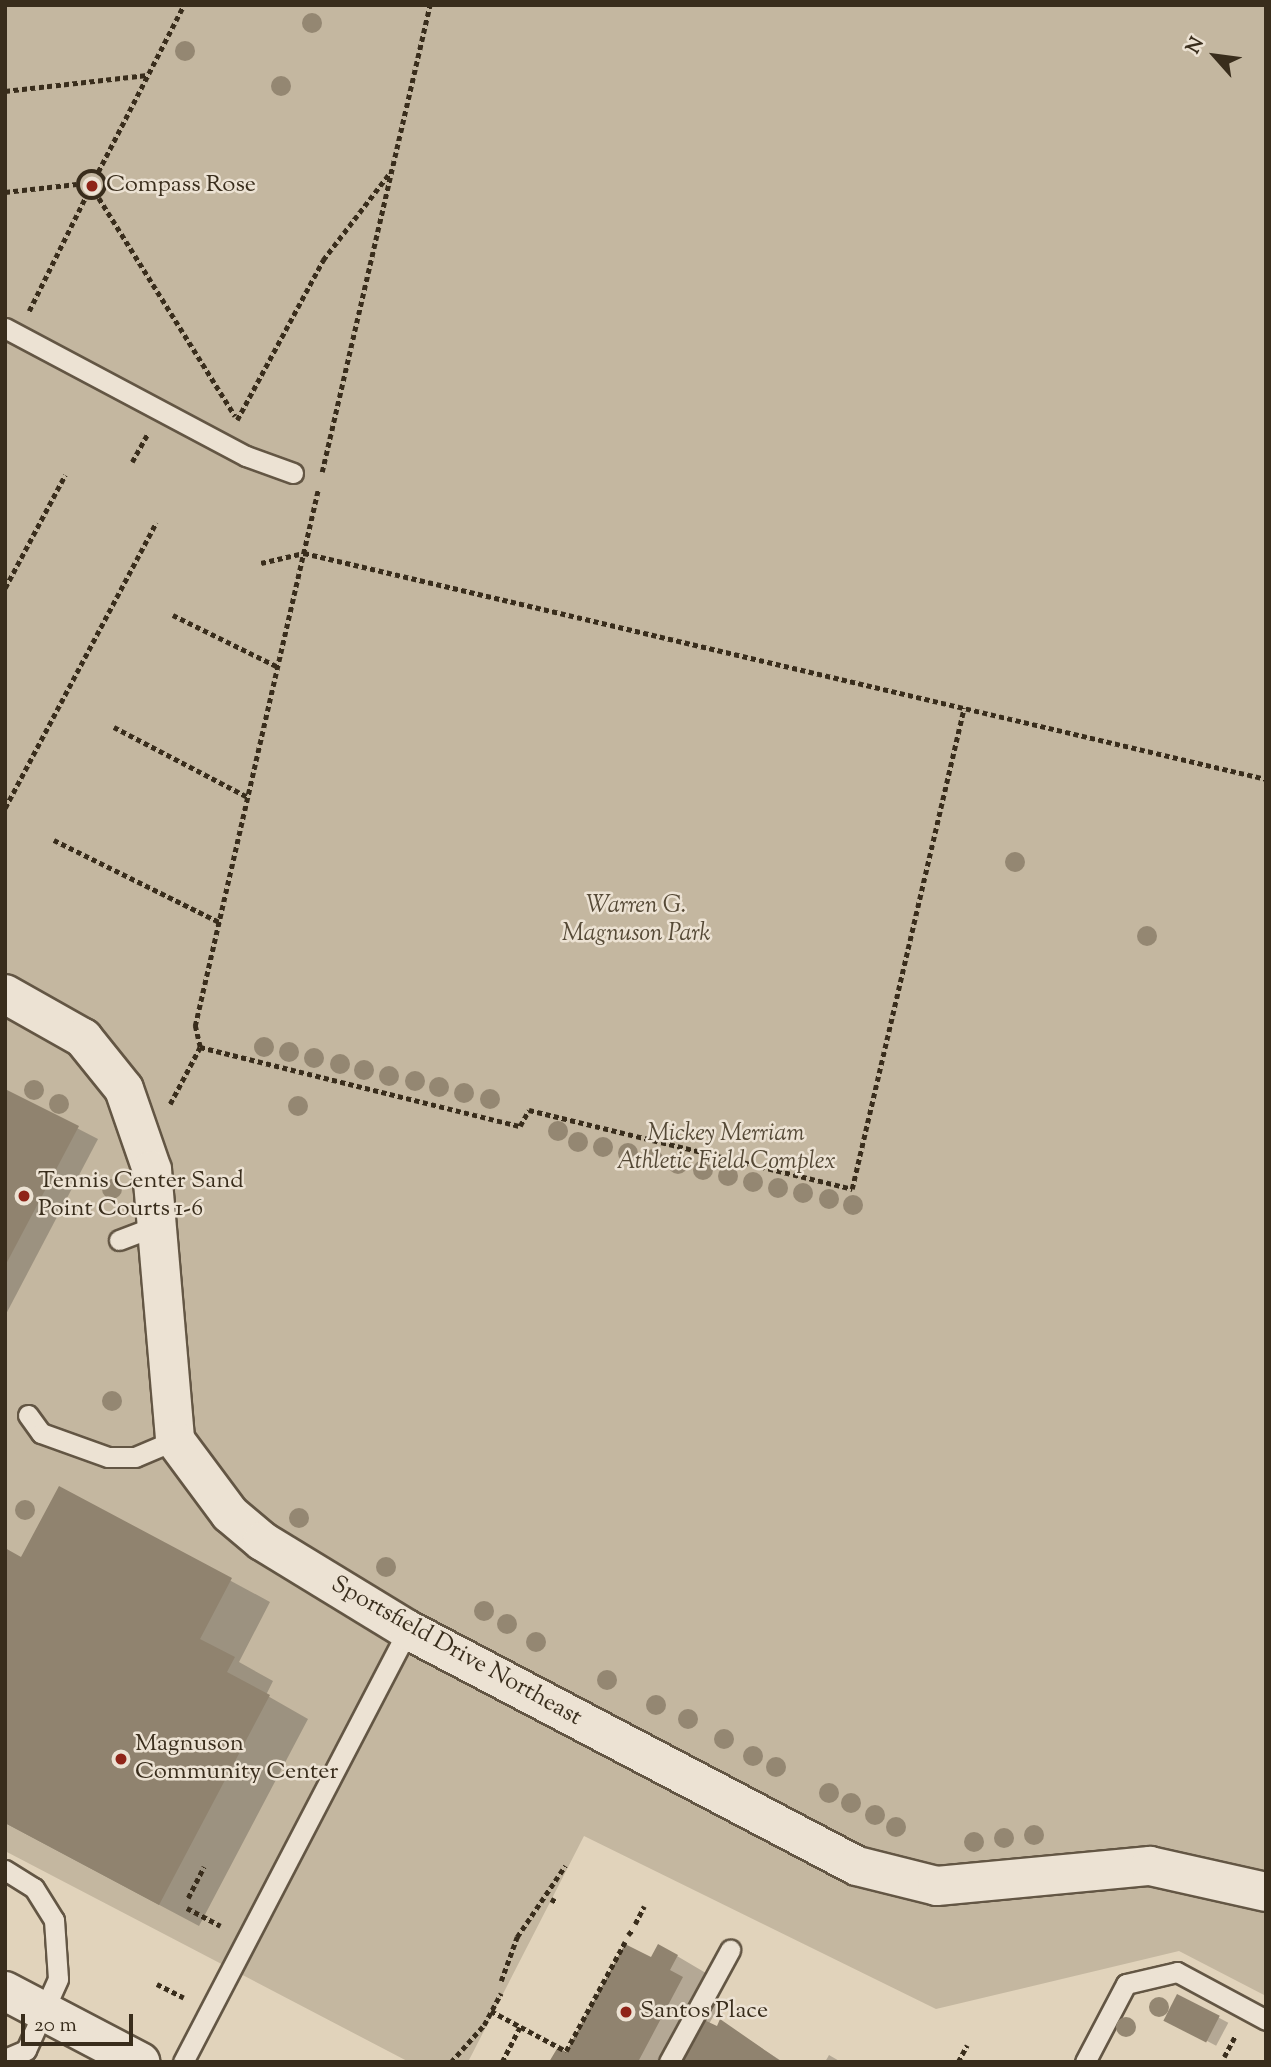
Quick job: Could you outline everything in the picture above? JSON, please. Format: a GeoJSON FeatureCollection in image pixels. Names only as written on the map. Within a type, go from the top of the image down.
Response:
{"type":"FeatureCollection","features":[{"type":"Feature","properties":{"kind":"street"},"geometry":{"type":"LineString","coordinates":[[5,994],[83,1038],[124,1089],[152,1170],[175,1440]]}},
{"type":"Feature","properties":{"kind":"street","name":"Sportsfield Drive Northeast"},"geometry":{"type":"LineString","coordinates":[[175,1440],[230,1514],[262,1541],[408,1630],[857,1866],[937,1886],[1150,1866],[1266,1892]]}},
{"type":"Feature","properties":{"kind":"street"},"geometry":{"type":"LineString","coordinates":[[5,1991],[140,2062]]}},
{"type":"Feature","properties":{"kind":"lane"},"geometry":{"type":"LineString","coordinates":[[5,328],[246,456],[293,473]]}},
{"type":"Feature","properties":{"kind":"lane"},"geometry":{"type":"LineString","coordinates":[[119,1240],[156,1226]]}},
{"type":"Feature","properties":{"kind":"lane"},"geometry":{"type":"LineString","coordinates":[[28,1415],[41,1433],[108,1457],[135,1457],[175,1440]]}},
{"type":"Feature","properties":{"kind":"lane"},"geometry":{"type":"LineString","coordinates":[[183,2062],[408,1630]]}},
{"type":"Feature","properties":{"kind":"lane"},"geometry":{"type":"LineString","coordinates":[[5,1870],[33,1888],[54,1920],[58,1979],[45,2013],[26,2050],[5,2059]]}},
{"type":"Feature","properties":{"kind":"lane"},"geometry":{"type":"LineString","coordinates":[[669,2062],[730,1950]]}},
{"type":"Feature","properties":{"kind":"lane"},"geometry":{"type":"LineString","coordinates":[[1085,2062],[1126,1984],[1164,1975],[1177,1972],[1266,2020]]}},
{"type":"Feature","properties":{"kind":"path"},"geometry":{"type":"LineString","coordinates":[[98,172],[184,5]]}},
{"type":"Feature","properties":{"kind":"path"},"geometry":{"type":"LineString","coordinates":[[167,1110],[200,1047],[195,1026],[430,5]]}},
{"type":"Feature","properties":{"kind":"path"},"geometry":{"type":"LineString","coordinates":[[5,91],[148,75]]}},
{"type":"Feature","properties":{"kind":"path"},"geometry":{"type":"LineString","coordinates":[[234,426],[323,260],[392,169]]}},
{"type":"Feature","properties":{"kind":"path"},"geometry":{"type":"LineString","coordinates":[[78,184],[85,172],[98,172]]}},
{"type":"Feature","properties":{"kind":"path"},"geometry":{"type":"LineString","coordinates":[[98,172],[106,182],[99,198]]}},
{"type":"Feature","properties":{"kind":"path"},"geometry":{"type":"LineString","coordinates":[[5,192],[78,184]]}},
{"type":"Feature","properties":{"kind":"path"},"geometry":{"type":"LineString","coordinates":[[78,184],[85,198]]}},
{"type":"Feature","properties":{"kind":"path"},"geometry":{"type":"LineString","coordinates":[[85,198],[99,198]]}},
{"type":"Feature","properties":{"kind":"path"},"geometry":{"type":"LineString","coordinates":[[28,312],[85,198]]}},
{"type":"Feature","properties":{"kind":"path"},"geometry":{"type":"LineString","coordinates":[[99,198],[237,420]]}},
{"type":"Feature","properties":{"kind":"path"},"geometry":{"type":"LineString","coordinates":[[132,462],[148,433]]}},
{"type":"Feature","properties":{"kind":"path"},"geometry":{"type":"LineString","coordinates":[[293,473],[320,484]]}},
{"type":"Feature","properties":{"kind":"path"},"geometry":{"type":"LineString","coordinates":[[5,588],[65,475]]}},
{"type":"Feature","properties":{"kind":"path"},"geometry":{"type":"LineString","coordinates":[[5,807],[156,523]]}},
{"type":"Feature","properties":{"kind":"path"},"geometry":{"type":"LineString","coordinates":[[261,563],[304,553],[1266,779]]}},
{"type":"Feature","properties":{"kind":"path"},"geometry":{"type":"LineString","coordinates":[[173,615],[278,667]]}},
{"type":"Feature","properties":{"kind":"path"},"geometry":{"type":"LineString","coordinates":[[200,1047],[520,1126],[529,1111],[852,1189],[964,708]]}},
{"type":"Feature","properties":{"kind":"path"},"geometry":{"type":"LineString","coordinates":[[114,726],[248,797]]}},
{"type":"Feature","properties":{"kind":"path"},"geometry":{"type":"LineString","coordinates":[[54,840],[219,923]]}},
{"type":"Feature","properties":{"kind":"path"},"geometry":{"type":"LineString","coordinates":[[501,1981],[517,1937],[565,1866]]}},
{"type":"Feature","properties":{"kind":"path"},"geometry":{"type":"LineString","coordinates":[[188,1898],[204,1867]]}},
{"type":"Feature","properties":{"kind":"path"},"geometry":{"type":"LineString","coordinates":[[628,1935],[644,1906]]}},
{"type":"Feature","properties":{"kind":"path"},"geometry":{"type":"LineString","coordinates":[[187,1908],[215,1923]]}},
{"type":"Feature","properties":{"kind":"path"},"geometry":{"type":"LineString","coordinates":[[491,2011],[566,2051],[625,1942]]}},
{"type":"Feature","properties":{"kind":"path"},"geometry":{"type":"LineString","coordinates":[[157,1983],[184,1998]]}},
{"type":"Feature","properties":{"kind":"path"},"geometry":{"type":"LineString","coordinates":[[451,2062],[491,2011],[501,1993]]}},
{"type":"Feature","properties":{"kind":"path"},"geometry":{"type":"LineString","coordinates":[[502,2062],[520,2027]]}},
{"type":"Feature","properties":{"kind":"path"},"geometry":{"type":"LineString","coordinates":[[1223,2057],[1238,2030]]}},
{"type":"Feature","properties":{"kind":"path"},"geometry":{"type":"LineString","coordinates":[[958,2062],[967,2045]]}},
{"type":"Feature","properties":{"kind":"green space","name":"Warren G. Magnuson Park"},"geometry":{"type":"Polygon","coordinates":[[[5,5],[1266,5],[1266,1996],[1179,1951],[936,2009],[584,1836],[468,2062],[409,2062],[5,1851],[5,5]]]}},
{"type":"Feature","properties":{"kind":"building","name":"Tennis Center Sand Point Courts 1-6"},"geometry":{"type":"Polygon","coordinates":[[[5,1089],[79,1126],[5,1266],[5,1089]]]}},
{"type":"Feature","properties":{"kind":"building","name":"Magnuson Community Center"},"geometry":{"type":"Polygon","coordinates":[[[59,1486],[232,1578],[200,1639],[235,1657],[227,1672],[270,1695],[159,1905],[5,1823],[5,1548],[21,1557],[59,1486]]]}},
{"type":"Feature","properties":{"kind":"building","name":"Santos Place"},"geometry":{"type":"Polygon","coordinates":[[[625,1944],[651,1957],[658,1944],[678,1955],[670,1970],[683,1977],[638,2062],[549,2062],[558,2047],[566,2052],[625,1944]]]}},
{"type":"Feature","properties":{"kind":"building"},"geometry":{"type":"Polygon","coordinates":[[[1177,1994],[1220,2016],[1206,2043],[1163,2021],[1177,1994]]]}},
{"type":"Feature","properties":{"kind":"building","name":"Santos Place"},"geometry":{"type":"Polygon","coordinates":[[[702,2019],[717,2026],[720,2019],[782,2062],[679,2062],[702,2019]]]}},
{"type":"Feature","properties":{"kind":"place","name":"Compass Rose"},"geometry":{"type":"Point","coordinates":[92,186]}},
{"type":"Feature","properties":{"kind":"place","name":"Tennis Center Sand Point Courts 1-6"},"geometry":{"type":"Point","coordinates":[24,1196]}},
{"type":"Feature","properties":{"kind":"place","name":"Magnuson Community Center"},"geometry":{"type":"Point","coordinates":[121,1759]}},
{"type":"Feature","properties":{"kind":"place","name":"Santos Place"},"geometry":{"type":"Point","coordinates":[626,2012]}},
{"type":"Feature","properties":{"kind":"park label","name":"Mickey Merriam Athletic Field Complex"},"geometry":{"type":"Point","coordinates":[726,1149]}}]}
